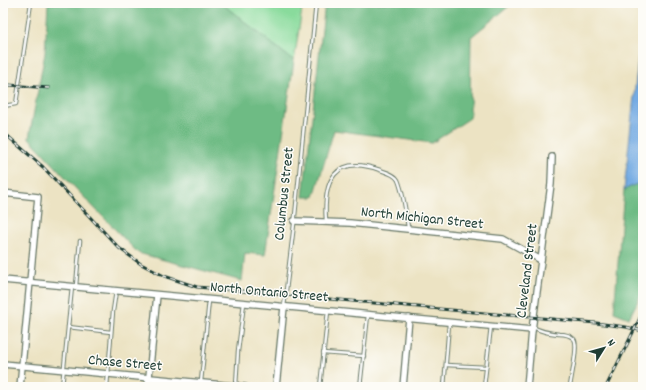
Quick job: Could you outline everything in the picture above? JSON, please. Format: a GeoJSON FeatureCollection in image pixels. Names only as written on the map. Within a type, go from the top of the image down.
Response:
{"type":"FeatureCollection","features":[{"type":"Feature","properties":{"kind":"street","name":"Cleveland Street"},"geometry":{"type":"LineString","coordinates":[[527,387],[532,328],[551,184],[552,157]]}},
{"type":"Feature","properties":{"kind":"street"},"geometry":{"type":"LineString","coordinates":[[3,193],[38,197],[20,387]]}},
{"type":"Feature","properties":{"kind":"street","name":"North Michigan Street"},"geometry":{"type":"LineString","coordinates":[[294,221],[350,223],[503,239],[541,260]]}},
{"type":"Feature","properties":{"kind":"street","name":"North Ontario Street"},"geometry":{"type":"LineString","coordinates":[[3,280],[491,326],[532,328]]}},
{"type":"Feature","properties":{"kind":"street"},"geometry":{"type":"LineString","coordinates":[[148,387],[157,294]]}},
{"type":"Feature","properties":{"kind":"street","name":"Columbus Street"},"geometry":{"type":"LineString","coordinates":[[276,387],[284,306]]}},
{"type":"Feature","properties":{"kind":"street"},"geometry":{"type":"LineString","coordinates":[[403,387],[410,318]]}},
{"type":"Feature","properties":{"kind":"street","name":"Chase Street"},"geometry":{"type":"LineString","coordinates":[[3,364],[199,384],[244,387]]}},
{"type":"Feature","properties":{"kind":"lane"},"geometry":{"type":"LineString","coordinates":[[3,106],[16,104],[31,3]]}},
{"type":"Feature","properties":{"kind":"lane","name":"Columbus Street"},"geometry":{"type":"LineString","coordinates":[[284,306],[316,3]]}},
{"type":"Feature","properties":{"kind":"lane"},"geometry":{"type":"LineString","coordinates":[[326,222],[326,193],[330,180],[335,173],[342,168],[364,165],[391,173],[398,180],[404,203],[408,229]]}},
{"type":"Feature","properties":{"kind":"lane"},"geometry":{"type":"LineString","coordinates":[[62,387],[68,327],[80,241]]}},
{"type":"Feature","properties":{"kind":"lane"},"geometry":{"type":"LineString","coordinates":[[107,387],[116,291]]}},
{"type":"Feature","properties":{"kind":"lane"},"geometry":{"type":"LineString","coordinates":[[199,384],[209,300]]}},
{"type":"Feature","properties":{"kind":"lane"},"geometry":{"type":"LineString","coordinates":[[234,386],[244,303]]}},
{"type":"Feature","properties":{"kind":"lane"},"geometry":{"type":"LineString","coordinates":[[320,387],[328,311]]}},
{"type":"Feature","properties":{"kind":"lane"},"geometry":{"type":"LineString","coordinates":[[360,387],[368,314]]}},
{"type":"Feature","properties":{"kind":"lane"},"geometry":{"type":"LineString","coordinates":[[444,387],[450,322]]}},
{"type":"Feature","properties":{"kind":"lane"},"geometry":{"type":"LineString","coordinates":[[484,387],[491,326]]}},
{"type":"Feature","properties":{"kind":"lane"},"geometry":{"type":"LineString","coordinates":[[68,327],[111,332]]}},
{"type":"Feature","properties":{"kind":"lane"},"geometry":{"type":"LineString","coordinates":[[532,328],[551,334],[565,334],[575,340],[576,347],[570,387]]}},
{"type":"Feature","properties":{"kind":"lane"},"geometry":{"type":"LineString","coordinates":[[323,352],[364,356]]}},
{"type":"Feature","properties":{"kind":"lane"},"geometry":{"type":"LineString","coordinates":[[446,365],[486,367]]}},
{"type":"Feature","properties":{"kind":"green space"},"geometry":{"type":"Polygon","coordinates":[[[48,3],[221,3],[294,61],[265,255],[245,253],[242,281],[138,253],[29,138],[45,53],[48,3]]]}},
{"type":"Feature","properties":{"kind":"green space"},"geometry":{"type":"Polygon","coordinates":[[[221,3],[303,3],[294,61],[221,3]]]}},
{"type":"Feature","properties":{"kind":"green space"},"geometry":{"type":"Polygon","coordinates":[[[325,3],[513,3],[471,37],[470,118],[432,143],[334,130],[314,197],[303,197],[325,3]]]}},
{"type":"Feature","properties":{"kind":"green space"},"geometry":{"type":"Polygon","coordinates":[[[643,181],[643,291],[629,318],[614,312],[624,190],[643,181]]]}},
{"type":"Feature","properties":{"kind":"water"},"geometry":{"type":"Polygon","coordinates":[[[643,43],[643,181],[624,190],[639,49],[643,43]]]}},
{"type":"Feature","properties":{"kind":"railway"},"geometry":{"type":"LineString","coordinates":[[9,85],[49,88]]}},
{"type":"Feature","properties":{"kind":"railway"},"geometry":{"type":"LineString","coordinates":[[3,132],[43,167],[119,248],[141,264],[164,276],[197,287],[596,323],[643,331]]}},
{"type":"Feature","properties":{"kind":"railway"},"geometry":{"type":"LineString","coordinates":[[606,387],[643,312]]}}]}
